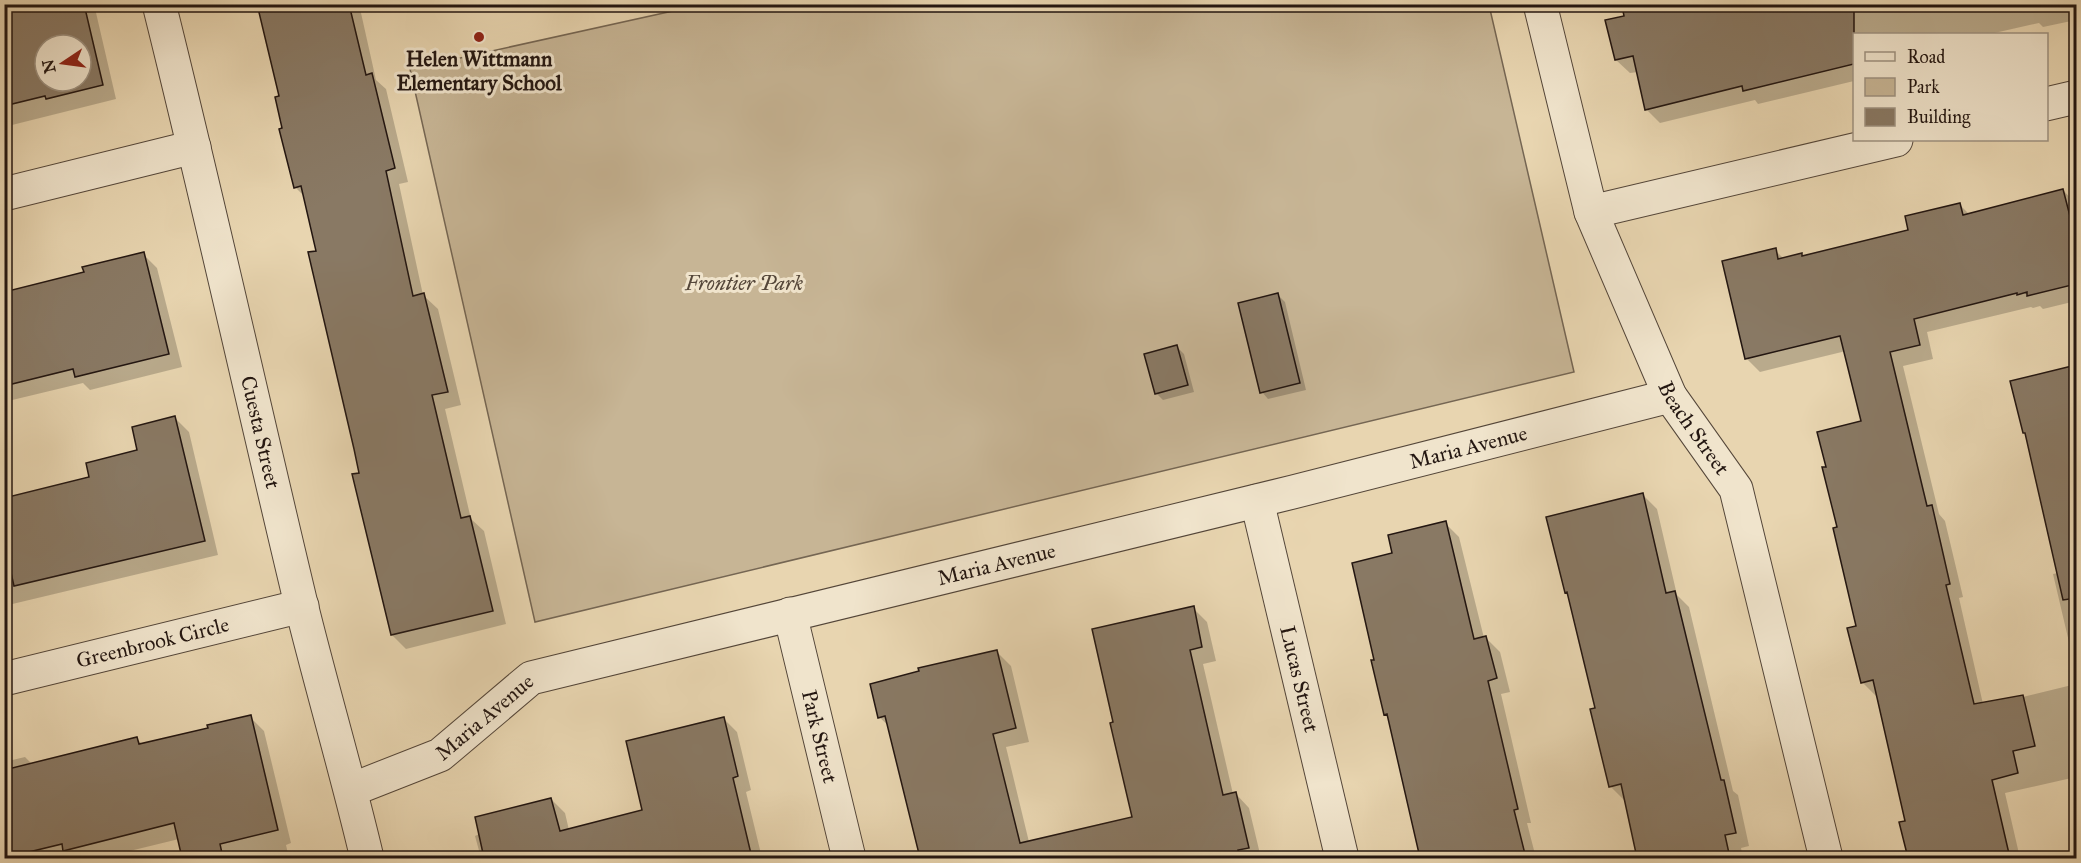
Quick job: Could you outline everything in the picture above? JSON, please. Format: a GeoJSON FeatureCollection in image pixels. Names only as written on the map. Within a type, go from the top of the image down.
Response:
{"type":"FeatureCollection","features":[{"type":"Feature","properties":{"kind":"street","name":"Cuesta Street"},"geometry":{"type":"LineString","coordinates":[[159,4],[302,606],[367,858]]}},
{"type":"Feature","properties":{"kind":"street","name":"Beach Street"},"geometry":{"type":"LineString","coordinates":[[1540,4],[1591,212],[1670,396],[1736,489],[1826,858]]}},
{"type":"Feature","properties":{"kind":"street"},"geometry":{"type":"LineString","coordinates":[[2048,104],[2076,97]]}},
{"type":"Feature","properties":{"kind":"street"},"geometry":{"type":"LineString","coordinates":[[1591,212],[1892,141]]}},
{"type":"Feature","properties":{"kind":"street"},"geometry":{"type":"LineString","coordinates":[[4,194],[194,147]]}},
{"type":"Feature","properties":{"kind":"street","name":"Maria Avenue"},"geometry":{"type":"LineString","coordinates":[[351,790],[440,755],[531,678],[1257,501],[1670,396]]}},
{"type":"Feature","properties":{"kind":"street","name":"Lucas Street"},"geometry":{"type":"LineString","coordinates":[[1257,501],[1342,858]]}},
{"type":"Feature","properties":{"kind":"street","name":"Greenbrook Circle"},"geometry":{"type":"LineString","coordinates":[[4,679],[302,606]]}},
{"type":"Feature","properties":{"kind":"street","name":"Park Street"},"geometry":{"type":"LineString","coordinates":[[790,614],[849,858]]}},
{"type":"Feature","properties":{"kind":"green space","name":"Frontier Park"},"geometry":{"type":"Polygon","coordinates":[[[700,5],[1489,5],[1574,372],[535,622],[410,69],[700,5]]]}},
{"type":"Feature","properties":{"kind":"building"},"geometry":{"type":"Polygon","coordinates":[[[4,4],[84,4],[91,33],[33,33],[33,93],[70,93],[46,99],[45,96],[4,106],[4,4]]]}},
{"type":"Feature","properties":{"kind":"building"},"geometry":{"type":"Polygon","coordinates":[[[257,4],[349,4],[366,75],[372,73],[395,168],[386,171],[413,296],[424,293],[448,392],[432,395],[461,518],[470,516],[493,611],[391,635],[352,474],[359,473],[308,252],[316,251],[301,186],[294,188],[279,129],[282,128],[275,97],[279,96],[257,4]]]}},
{"type":"Feature","properties":{"kind":"building"},"geometry":{"type":"Polygon","coordinates":[[[1651,4],[1854,4],[1853,64],[1743,91],[1742,86],[1645,110],[1633,56],[1615,60],[1605,20],[1624,16],[1623,11],[1651,4]]]}},
{"type":"Feature","properties":{"kind":"building"},"geometry":{"type":"Polygon","coordinates":[[[93,42],[103,85],[93,87],[93,42]]]}},
{"type":"Feature","properties":{"kind":"building"},"geometry":{"type":"Polygon","coordinates":[[[2063,189],[2072,224],[2076,223],[2076,284],[2027,296],[2027,292],[2017,295],[2017,293],[1914,319],[1920,345],[1890,352],[1927,506],[1932,505],[1950,584],[1946,585],[1974,704],[2023,695],[2035,746],[2013,751],[2018,773],[1992,780],[2010,858],[1908,858],[1899,822],[1905,821],[1873,680],[1861,683],[1847,628],[1856,626],[1833,528],[1837,527],[1822,467],[1826,467],[1817,432],[1861,421],[1840,336],[1745,359],[1722,261],[1776,248],[1778,259],[1802,253],[1802,256],[1908,230],[1905,216],[1960,203],[1963,215],[2063,189]]]}},
{"type":"Feature","properties":{"kind":"building"},"geometry":{"type":"Polygon","coordinates":[[[144,252],[169,354],[75,377],[73,369],[4,386],[4,292],[84,272],[82,267],[144,252]]]}},
{"type":"Feature","properties":{"kind":"building"},"geometry":{"type":"Polygon","coordinates":[[[1278,293],[1300,383],[1260,393],[1238,303],[1278,293]]]}},
{"type":"Feature","properties":{"kind":"building"},"geometry":{"type":"Polygon","coordinates":[[[1177,345],[1188,385],[1155,394],[1144,354],[1177,345]]]}},
{"type":"Feature","properties":{"kind":"building"},"geometry":{"type":"Polygon","coordinates":[[[2076,365],[2076,598],[2063,600],[2025,433],[2023,433],[2010,381],[2076,365]]]}},
{"type":"Feature","properties":{"kind":"building"},"geometry":{"type":"Polygon","coordinates":[[[175,416],[205,541],[14,586],[9,564],[4,565],[4,498],[89,477],[86,463],[137,450],[132,427],[175,416]]]}},
{"type":"Feature","properties":{"kind":"building"},"geometry":{"type":"Polygon","coordinates":[[[1643,493],[1666,593],[1675,591],[1721,780],[1724,780],[1736,833],[1725,835],[1730,858],[1637,858],[1621,784],[1609,787],[1590,709],[1595,708],[1546,517],[1643,493]]]}},
{"type":"Feature","properties":{"kind":"building"},"geometry":{"type":"Polygon","coordinates":[[[1446,521],[1474,639],[1486,636],[1497,678],[1488,681],[1518,809],[1514,810],[1526,858],[1420,858],[1387,714],[1384,715],[1352,563],[1392,553],[1388,535],[1446,521]]]}},
{"type":"Feature","properties":{"kind":"building"},"geometry":{"type":"Polygon","coordinates":[[[1194,606],[1202,647],[1190,650],[1223,795],[1236,792],[1249,848],[1238,850],[1240,858],[920,858],[885,716],[878,718],[870,684],[919,671],[918,668],[997,650],[1016,728],[993,734],[1020,843],[1132,817],[1110,723],[1113,722],[1092,629],[1194,606]]]}},
{"type":"Feature","properties":{"kind":"building"},"geometry":{"type":"Polygon","coordinates":[[[251,715],[278,830],[220,844],[223,858],[182,858],[174,823],[63,851],[62,844],[4,858],[4,770],[137,737],[139,744],[208,728],[207,725],[251,715]]]}},
{"type":"Feature","properties":{"kind":"building"},"geometry":{"type":"Polygon","coordinates":[[[724,717],[738,776],[733,778],[752,858],[484,858],[475,817],[551,798],[560,831],[642,810],[626,741],[724,717]]]}},
{"type":"Feature","properties":{"kind":"place","name":"Helen Wittmann Elementary School"},"geometry":{"type":"Point","coordinates":[479,37]}}]}
